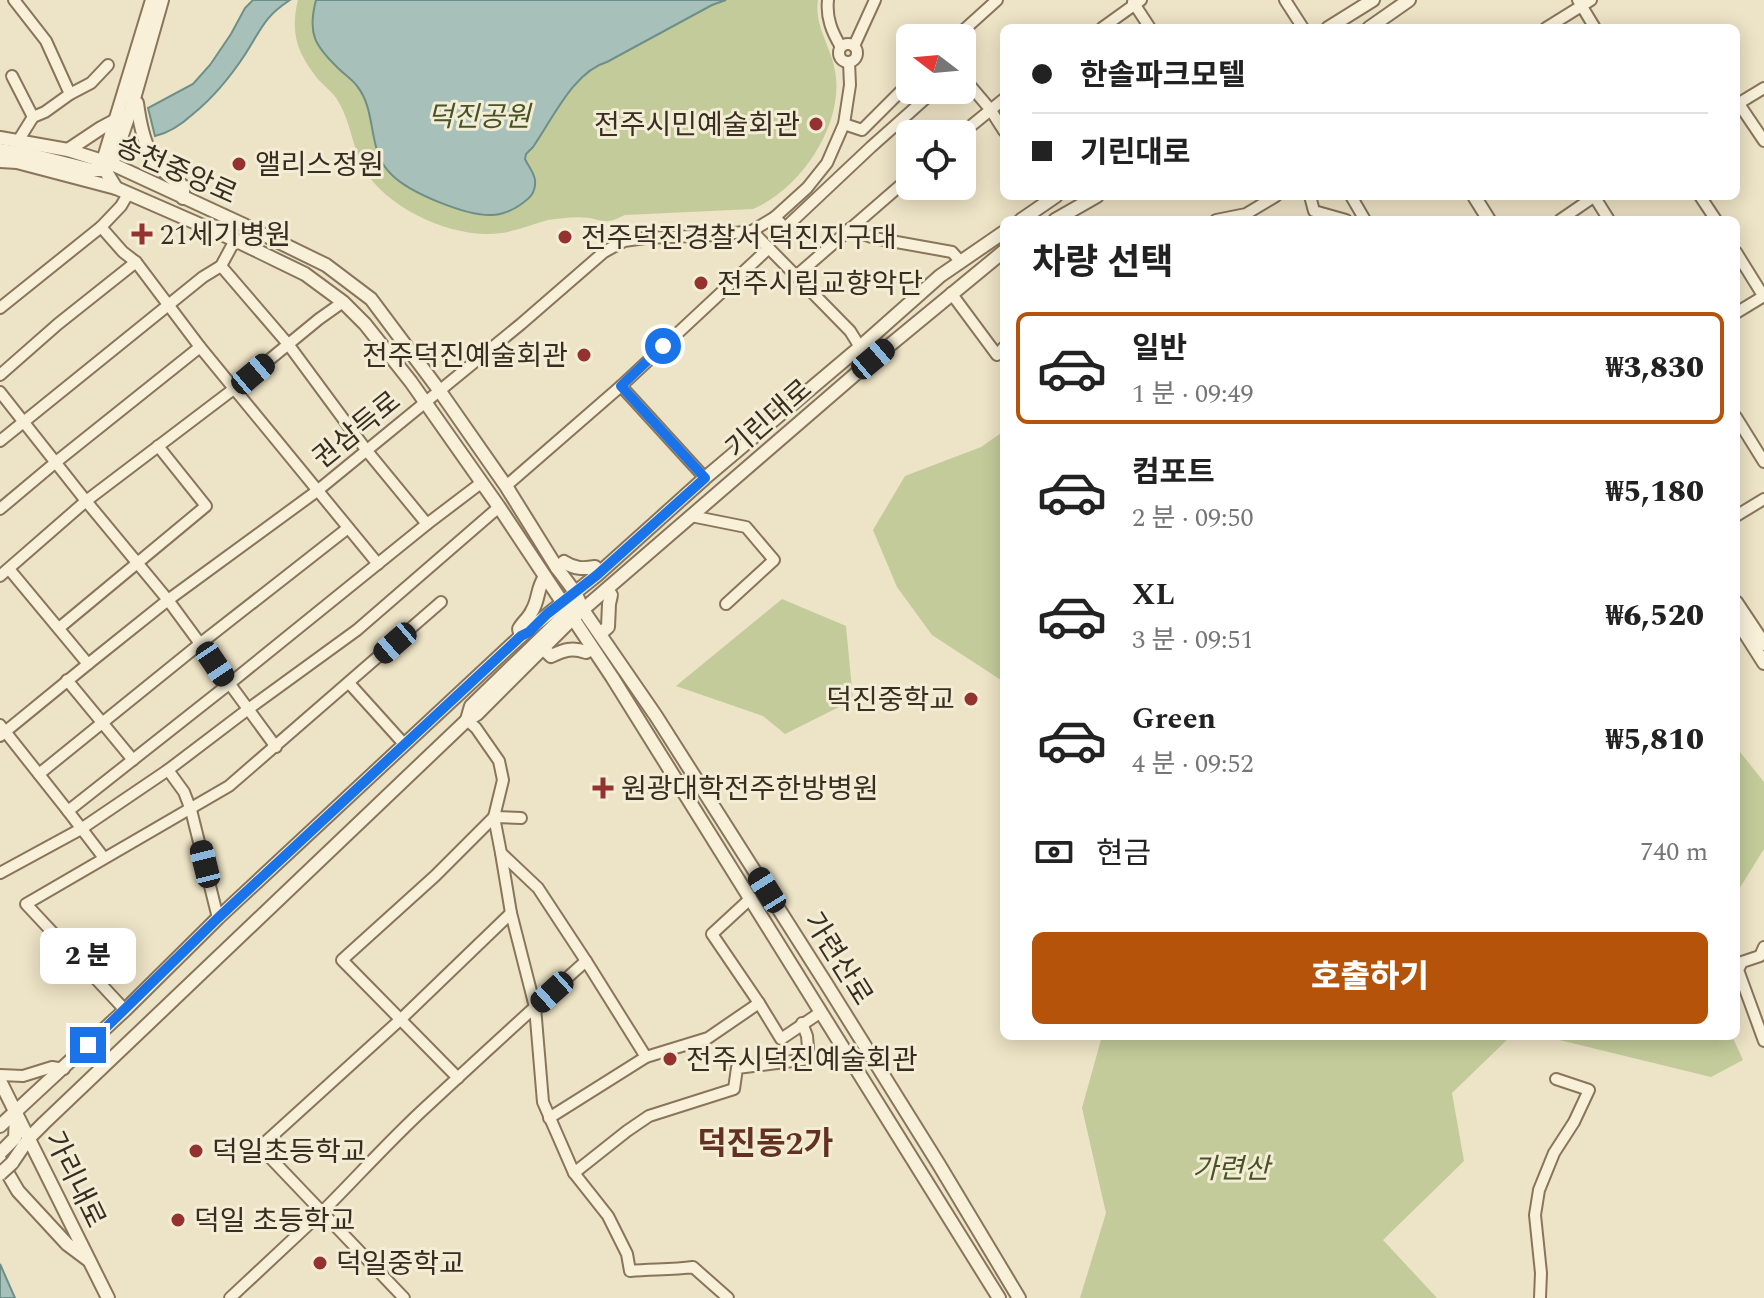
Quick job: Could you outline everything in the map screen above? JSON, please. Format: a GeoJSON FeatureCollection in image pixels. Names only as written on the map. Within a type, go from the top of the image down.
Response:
{"type":"FeatureCollection","features":[{"type":"Feature","properties":{"kind":"street"},"geometry":{"type":"LineString","coordinates":[[14,0],[46,41],[70,94]]}},
{"type":"Feature","properties":{"kind":"street"},"geometry":{"type":"LineString","coordinates":[[0,150],[92,170],[107,165],[133,101],[153,0]]}},
{"type":"Feature","properties":{"kind":"street"},"geometry":{"type":"LineString","coordinates":[[0,308],[101,227],[121,206],[122,191],[107,165],[116,120],[153,0]]}},
{"type":"Feature","properties":{"kind":"street"},"geometry":{"type":"LineString","coordinates":[[828,0],[827,15],[841,47]]}},
{"type":"Feature","properties":{"kind":"street","name":"권삼득로"},"geometry":{"type":"LineString","coordinates":[[2,731],[168,600],[317,491],[604,252],[624,241],[645,238],[752,231],[775,217],[807,188],[827,163],[844,124],[850,85],[849,62],[856,57],[854,46],[875,0]]}},
{"type":"Feature","properties":{"kind":"street"},"geometry":{"type":"LineString","coordinates":[[970,24],[997,0]]}},
{"type":"Feature","properties":{"kind":"street"},"geometry":{"type":"LineString","coordinates":[[1285,0],[1300,24]]}},
{"type":"Feature","properties":{"kind":"street"},"geometry":{"type":"LineString","coordinates":[[1368,24],[1372,0]]}},
{"type":"Feature","properties":{"kind":"street"},"geometry":{"type":"LineString","coordinates":[[1334,24],[1372,0]]}},
{"type":"Feature","properties":{"kind":"street"},"geometry":{"type":"LineString","coordinates":[[1372,24],[1409,0]]}},
{"type":"Feature","properties":{"kind":"street"},"geometry":{"type":"LineString","coordinates":[[1107,24],[1136,1],[1148,24]]}},
{"type":"Feature","properties":{"kind":"street"},"geometry":{"type":"LineString","coordinates":[[1552,24],[1584,2],[1593,24]]}},
{"type":"Feature","properties":{"kind":"street"},"geometry":{"type":"LineString","coordinates":[[1359,8],[1366,24]]}},
{"type":"Feature","properties":{"kind":"street"},"geometry":{"type":"LineString","coordinates":[[849,62],[840,58],[839,52],[841,47],[848,44],[854,46]]}},
{"type":"Feature","properties":{"kind":"street"},"geometry":{"type":"LineString","coordinates":[[18,141],[33,117],[91,83],[108,65]]}},
{"type":"Feature","properties":{"kind":"street"},"geometry":{"type":"LineString","coordinates":[[12,76],[33,117]]}},
{"type":"Feature","properties":{"kind":"street"},"geometry":{"type":"LineString","coordinates":[[1740,103],[1764,88]]}},
{"type":"Feature","properties":{"kind":"street"},"geometry":{"type":"LineString","coordinates":[[976,92],[1000,125]]}},
{"type":"Feature","properties":{"kind":"street"},"geometry":{"type":"LineString","coordinates":[[862,130],[896,96]]}},
{"type":"Feature","properties":{"kind":"street"},"geometry":{"type":"LineString","coordinates":[[133,101],[137,103],[147,149],[168,177],[183,186],[183,198]]}},
{"type":"Feature","properties":{"kind":"street"},"geometry":{"type":"LineString","coordinates":[[976,121],[1000,102]]}},
{"type":"Feature","properties":{"kind":"street"},"geometry":{"type":"LineString","coordinates":[[775,217],[785,228],[919,104]]}},
{"type":"Feature","properties":{"kind":"street"},"geometry":{"type":"LineString","coordinates":[[1740,109],[1764,141]]}},
{"type":"Feature","properties":{"kind":"street"},"geometry":{"type":"LineString","coordinates":[[68,150],[116,120]]}},
{"type":"Feature","properties":{"kind":"street"},"geometry":{"type":"LineString","coordinates":[[844,124],[862,130],[871,147]]}},
{"type":"Feature","properties":{"kind":"street","name":"송천중앙로"},"geometry":{"type":"LineString","coordinates":[[0,138],[68,150],[107,165],[326,265],[371,299],[506,486],[557,568],[571,605]]}},
{"type":"Feature","properties":{"kind":"street","name":"송천중앙로"},"geometry":{"type":"LineString","coordinates":[[0,161],[17,162],[122,191],[305,274],[343,302],[365,324],[411,382],[545,577],[571,605]]}},
{"type":"Feature","properties":{"kind":"street"},"geometry":{"type":"LineString","coordinates":[[796,276],[896,189]]}},
{"type":"Feature","properties":{"kind":"street"},"geometry":{"type":"LineString","coordinates":[[1026,216],[1047,200]]}},
{"type":"Feature","properties":{"kind":"street"},"geometry":{"type":"LineString","coordinates":[[1062,216],[1090,200]]}},
{"type":"Feature","properties":{"kind":"street"},"geometry":{"type":"LineString","coordinates":[[1240,216],[1269,200]]}},
{"type":"Feature","properties":{"kind":"street"},"geometry":{"type":"LineString","coordinates":[[1311,200],[1314,211],[1332,216]]}},
{"type":"Feature","properties":{"kind":"street"},"geometry":{"type":"LineString","coordinates":[[1566,216],[1588,200]]}},
{"type":"Feature","properties":{"kind":"street"},"geometry":{"type":"LineString","coordinates":[[101,227],[136,262],[200,347],[378,564]]}},
{"type":"Feature","properties":{"kind":"street"},"geometry":{"type":"LineString","coordinates":[[849,229],[874,238],[952,252],[960,261]]}},
{"type":"Feature","properties":{"kind":"street"},"geometry":{"type":"LineString","coordinates":[[752,231],[850,331],[860,347],[873,359]]}},
{"type":"Feature","properties":{"kind":"street","name":"기린대로"},"geometry":{"type":"LineString","coordinates":[[4,1157],[29,1138],[544,649],[571,605],[600,572],[940,276],[1000,235]]}},
{"type":"Feature","properties":{"kind":"street"},"geometry":{"type":"LineString","coordinates":[[0,441],[203,277],[221,266],[235,240]]}},
{"type":"Feature","properties":{"kind":"street"},"geometry":{"type":"LineString","coordinates":[[506,486],[621,386],[769,248]]}},
{"type":"Feature","properties":{"kind":"street","name":"기린대로"},"geometry":{"type":"LineString","coordinates":[[0,1126],[521,636],[571,605],[607,590],[873,359],[1000,254]]}},
{"type":"Feature","properties":{"kind":"street"},"geometry":{"type":"LineString","coordinates":[[1740,258],[1764,296],[1740,311]]}},
{"type":"Feature","properties":{"kind":"street"},"geometry":{"type":"LineString","coordinates":[[0,375],[136,262]]}},
{"type":"Feature","properties":{"kind":"street"},"geometry":{"type":"LineString","coordinates":[[221,266],[288,344],[367,451],[427,524]]}},
{"type":"Feature","properties":{"kind":"street"},"geometry":{"type":"LineString","coordinates":[[951,293],[997,355],[1000,352]]}},
{"type":"Feature","properties":{"kind":"street"},"geometry":{"type":"LineString","coordinates":[[88,664],[59,628],[5,572],[86,501],[343,302]]}},
{"type":"Feature","properties":{"kind":"street"},"geometry":{"type":"LineString","coordinates":[[0,509],[200,347]]}},
{"type":"Feature","properties":{"kind":"street"},"geometry":{"type":"LineString","coordinates":[[621,386],[705,478]]}},
{"type":"Feature","properties":{"kind":"street"},"geometry":{"type":"LineString","coordinates":[[0,392],[168,600],[276,747]]}},
{"type":"Feature","properties":{"kind":"street"},"geometry":{"type":"LineString","coordinates":[[1740,423],[1764,462]]}},
{"type":"Feature","properties":{"kind":"street"},"geometry":{"type":"LineString","coordinates":[[59,628],[206,506],[158,446]]}},
{"type":"Feature","properties":{"kind":"street"},"geometry":{"type":"LineString","coordinates":[[68,811],[481,483]]}},
{"type":"Feature","properties":{"kind":"street"},"geometry":{"type":"LineString","coordinates":[[1740,514],[1764,499]]}},
{"type":"Feature","properties":{"kind":"street"},"geometry":{"type":"LineString","coordinates":[[0,873],[81,829],[168,770],[357,630],[499,507]]}},
{"type":"Feature","properties":{"kind":"street"},"geometry":{"type":"LineString","coordinates":[[691,516],[746,527],[774,560],[726,604]]}},
{"type":"Feature","properties":{"kind":"street"},"geometry":{"type":"LineString","coordinates":[[507,520],[515,522],[571,605],[471,706],[467,720],[499,761],[503,780],[494,817],[511,913],[535,1007],[543,1102],[574,1173],[608,1216],[627,1254],[630,1271],[669,1271],[693,1267],[728,1298]]}},
{"type":"Feature","properties":{"kind":"street"},"geometry":{"type":"LineString","coordinates":[[39,774],[348,528]]}},
{"type":"Feature","properties":{"kind":"street"},"geometry":{"type":"LineString","coordinates":[[557,568],[564,562],[576,568],[595,567],[600,572]]}},
{"type":"Feature","properties":{"kind":"street"},"geometry":{"type":"LineString","coordinates":[[521,636],[519,629],[532,611],[539,585],[545,577]]}},
{"type":"Feature","properties":{"kind":"street"},"geometry":{"type":"LineString","coordinates":[[600,634],[608,627],[611,595],[607,590]]}},
{"type":"Feature","properties":{"kind":"street"},"geometry":{"type":"LineString","coordinates":[[125,1010],[26,904],[229,786],[441,602]]}},
{"type":"Feature","properties":{"kind":"street","name":"가련산로"},"geometry":{"type":"LineString","coordinates":[[571,605],[600,634],[656,716],[827,985],[1019,1298]]}},
{"type":"Feature","properties":{"kind":"street","name":"가련산로"},"geometry":{"type":"LineString","coordinates":[[571,605],[592,649],[751,898],[999,1298]]}},
{"type":"Feature","properties":{"kind":"street"},"geometry":{"type":"LineString","coordinates":[[1740,608],[1764,644]]}},
{"type":"Feature","properties":{"kind":"street"},"geometry":{"type":"LineString","coordinates":[[1740,625],[1764,663]]}},
{"type":"Feature","properties":{"kind":"street"},"geometry":{"type":"LineString","coordinates":[[544,649],[551,656],[574,648],[586,652],[592,649]]}},
{"type":"Feature","properties":{"kind":"street"},"geometry":{"type":"LineString","coordinates":[[67,680],[133,760]]}},
{"type":"Feature","properties":{"kind":"street"},"geometry":{"type":"LineString","coordinates":[[349,683],[404,744]]}},
{"type":"Feature","properties":{"kind":"street"},"geometry":{"type":"LineString","coordinates":[[2,731],[104,858]]}},
{"type":"Feature","properties":{"kind":"street"},"geometry":{"type":"LineString","coordinates":[[168,770],[184,792],[191,810],[218,918]]}},
{"type":"Feature","properties":{"kind":"street"},"geometry":{"type":"LineString","coordinates":[[458,1078],[342,960],[435,876],[494,817],[521,818]]}},
{"type":"Feature","properties":{"kind":"street"},"geometry":{"type":"LineString","coordinates":[[501,853],[538,888],[646,1057]]}},
{"type":"Feature","properties":{"kind":"street"},"geometry":{"type":"LineString","coordinates":[[751,898],[712,934],[781,1039],[821,1012]]}},
{"type":"Feature","properties":{"kind":"street"},"geometry":{"type":"LineString","coordinates":[[404,1298],[260,1147],[401,1019],[511,913]]}},
{"type":"Feature","properties":{"kind":"street"},"geometry":{"type":"LineString","coordinates":[[1740,966],[1742,962],[1760,956],[1764,947]]}},
{"type":"Feature","properties":{"kind":"street"},"geometry":{"type":"LineString","coordinates":[[230,1298],[322,1212],[425,1108],[586,961]]}},
{"type":"Feature","properties":{"kind":"street"},"geometry":{"type":"LineString","coordinates":[[1740,975],[1763,1035]]}},
{"type":"Feature","properties":{"kind":"street"},"geometry":{"type":"LineString","coordinates":[[549,1118],[646,1057],[708,1038],[759,1003]]}},
{"type":"Feature","properties":{"kind":"street"},"geometry":{"type":"LineString","coordinates":[[574,1173],[649,1116],[734,1089],[737,1068],[809,1059],[807,1036],[802,1023]]}},
{"type":"Feature","properties":{"kind":"street","name":"가리내로"},"geometry":{"type":"LineString","coordinates":[[64,1069],[52,1067],[23,1076],[0,1078],[108,1298]]}},
{"type":"Feature","properties":{"kind":"street"},"geometry":{"type":"LineString","coordinates":[[1540,1298],[1541,1273],[1535,1215],[1539,1190],[1554,1153],[1574,1122],[1589,1090],[1556,1079]]}},
{"type":"Feature","properties":{"kind":"street","name":"기린대로"},"geometry":{"type":"LineString","coordinates":[[0,1174],[4,1157],[15,1138],[16,1112]]}},
{"type":"Feature","properties":{"kind":"street"},"geometry":{"type":"LineString","coordinates":[[4,1157],[18,1191],[67,1244],[88,1259]]}},
{"type":"Feature","properties":{"kind":"green space","name":"덕진공원"},"geometry":{"type":"Polygon","coordinates":[[[298,0],[818,0],[818,19],[835,71],[833,112],[816,152],[803,170],[771,199],[753,209],[625,215],[606,221],[569,218],[548,220],[501,233],[463,232],[405,209],[375,184],[364,169],[342,109],[334,95],[310,69],[300,51],[295,32],[298,0]]]}},
{"type":"Feature","properties":{"kind":"green space"},"geometry":{"type":"Polygon","coordinates":[[[1000,434],[1000,679],[932,635],[897,587],[873,530],[905,476],[981,447],[1000,434]]]}},
{"type":"Feature","properties":{"kind":"green space"},"geometry":{"type":"Polygon","coordinates":[[[782,599],[846,626],[853,700],[785,734],[763,716],[676,686],[782,599]]]}},
{"type":"Feature","properties":{"kind":"green space"},"geometry":{"type":"Polygon","coordinates":[[[1740,752],[1764,782],[1764,849],[1740,888],[1740,752]]]}},
{"type":"Feature","properties":{"kind":"green space","name":"가련산"},"geometry":{"type":"Polygon","coordinates":[[[1101,1040],[1507,1040],[1452,1093],[1464,1161],[1383,1240],[1437,1298],[1080,1298],[1106,1213],[1082,1108],[1101,1040]]]}},
{"type":"Feature","properties":{"kind":"green space"},"geometry":{"type":"Polygon","coordinates":[[[1559,1040],[1734,1040],[1743,1060],[1711,1077],[1559,1040]]]}},
{"type":"Feature","properties":{"kind":"water"},"geometry":{"type":"Polygon","coordinates":[[[253,0],[290,0],[269,18],[234,70],[208,101],[180,125],[155,136],[148,108],[193,84],[210,65],[253,0]]]}},
{"type":"Feature","properties":{"kind":"water"},"geometry":{"type":"Polygon","coordinates":[[[316,0],[726,0],[584,75],[526,154],[525,159],[535,180],[532,195],[514,209],[492,215],[454,208],[425,196],[392,175],[379,155],[363,96],[315,39],[312,22],[316,0]]]}},
{"type":"Feature","properties":{"kind":"water"},"geometry":{"type":"Polygon","coordinates":[[[0,1264],[15,1298],[0,1298],[0,1264]]]}},
{"type":"Feature","properties":{"kind":"place","name":"전주시민예술회관"},"geometry":{"type":"Point","coordinates":[816,124]}},
{"type":"Feature","properties":{"kind":"place","name":"앨리스정원"},"geometry":{"type":"Point","coordinates":[239,164]}},
{"type":"Feature","properties":{"kind":"place","name":"21세기병원"},"geometry":{"type":"Point","coordinates":[142,234]}},
{"type":"Feature","properties":{"kind":"place","name":"전주덕진경찰서 덕진지구대"},"geometry":{"type":"Point","coordinates":[565,237]}},
{"type":"Feature","properties":{"kind":"place","name":"전주시립교향악단"},"geometry":{"type":"Point","coordinates":[701,283]}},
{"type":"Feature","properties":{"kind":"place","name":"전주덕진예술회관"},"geometry":{"type":"Point","coordinates":[584,355]}},
{"type":"Feature","properties":{"kind":"place","name":"덕진중학교"},"geometry":{"type":"Point","coordinates":[971,699]}},
{"type":"Feature","properties":{"kind":"place","name":"원광대학전주한방병원"},"geometry":{"type":"Point","coordinates":[603,788]}},
{"type":"Feature","properties":{"kind":"place","name":"전주시덕진예술회관"},"geometry":{"type":"Point","coordinates":[670,1059]}},
{"type":"Feature","properties":{"kind":"place","name":"덕일초등학교"},"geometry":{"type":"Point","coordinates":[196,1151]}},
{"type":"Feature","properties":{"kind":"place","name":"덕일 초등학교"},"geometry":{"type":"Point","coordinates":[178,1220]}},
{"type":"Feature","properties":{"kind":"place","name":"덕일중학교"},"geometry":{"type":"Point","coordinates":[320,1263]}},
{"type":"Feature","properties":{"kind":"district","name":"덕진동2가"},"geometry":{"type":"Point","coordinates":[765,1143]}},
{"type":"Feature","properties":{"kind":"route"},"geometry":{"type":"LineString","coordinates":[[88,1045],[218,918],[521,636],[597,575],[705,478],[621,386],[663,346]]}}]}
